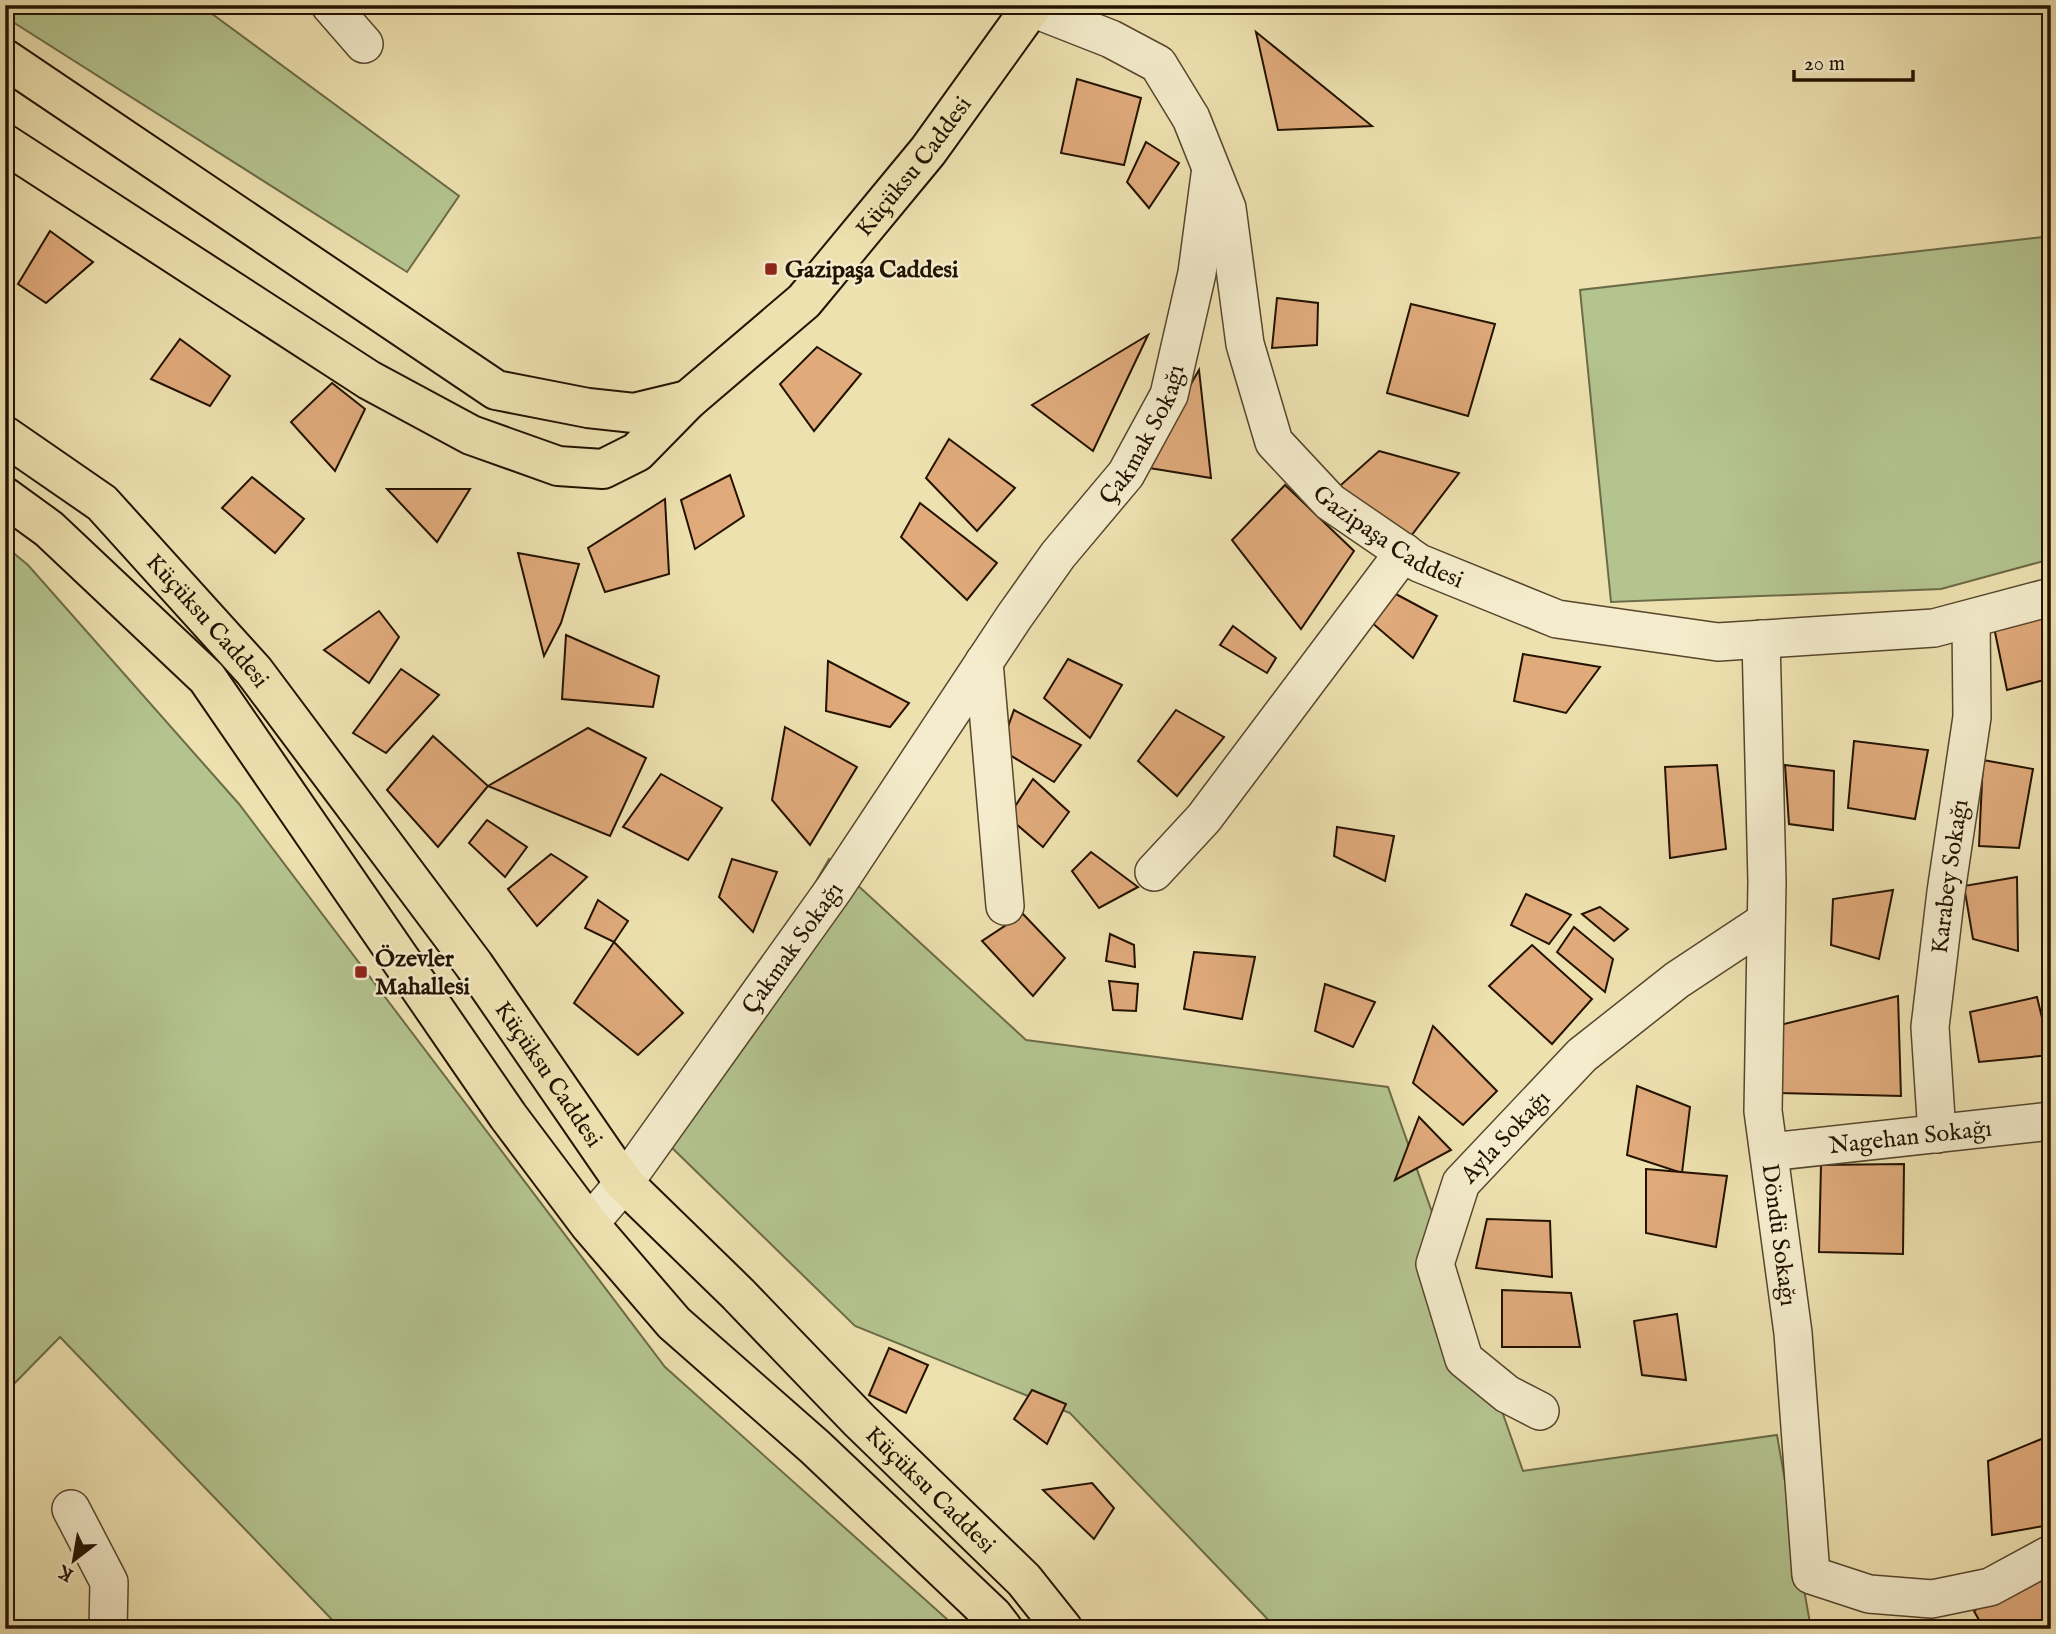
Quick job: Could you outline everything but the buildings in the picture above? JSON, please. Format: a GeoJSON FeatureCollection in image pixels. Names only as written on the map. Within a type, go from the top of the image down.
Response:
{"type":"FeatureCollection","features":[{"type":"Feature","properties":{"kind":"main road","name":"Küçüksu Caddesi"},"geometry":{"type":"LineString","coordinates":[[5,144],[369,380],[471,435],[558,466],[603,469],[636,452],[688,400],[804,301],[928,151],[1032,7]]}},
{"type":"Feature","properties":{"kind":"main road","name":"Küçüksu Caddesi"},"geometry":{"type":"LineString","coordinates":[[5,59],[496,390],[588,408],[634,413],[688,400]]}},
{"type":"Feature","properties":{"kind":"main road","name":"Küçüksu Caddesi"},"geometry":{"type":"LineString","coordinates":[[5,436],[102,503],[254,671],[474,965],[624,1184],[738,1294],[859,1420],[1024,1580],[1063,1629]]}},
{"type":"Feature","properties":{"kind":"main road","name":"Küçüksu Caddesi"},"geometry":{"type":"LineString","coordinates":[[5,497],[49,529],[207,678],[508,1116],[589,1224],[674,1323],[825,1456],[993,1615],[1003,1629]]}},
{"type":"Feature","properties":{"kind":"street"},"geometry":{"type":"LineString","coordinates":[[330,5],[364,44]]}},
{"type":"Feature","properties":{"kind":"street","name":"Gazipaşa Caddesi"},"geometry":{"type":"LineString","coordinates":[[1032,7],[1111,39],[1158,64],[1191,118],[1227,208],[1245,344],[1273,442],[1330,502],[1419,563],[1557,619],[1718,642],[1934,628],[2051,597]]}},
{"type":"Feature","properties":{"kind":"street","name":"Çakmak Sokağı"},"geometry":{"type":"LineString","coordinates":[[589,1224],[624,1184],[834,889],[1058,555],[1126,474],[1169,395],[1197,273],[1211,167]]}},
{"type":"Feature","properties":{"kind":"street"},"geometry":{"type":"LineString","coordinates":[[1154,872],[1204,818],[1404,552]]}},
{"type":"Feature","properties":{"kind":"street","name":"Karabey Sokağı"},"geometry":{"type":"LineString","coordinates":[[1937,1134],[1930,1027],[1972,717],[1971,619]]}},
{"type":"Feature","properties":{"kind":"street","name":"Döndü Sokağı"},"geometry":{"type":"LineString","coordinates":[[1761,639],[1767,882],[1763,1111],[1793,1333],[1811,1575],[1869,1594],[1932,1599],[1990,1587],[2051,1554]]}},
{"type":"Feature","properties":{"kind":"street"},"geometry":{"type":"LineString","coordinates":[[984,662],[1005,906]]}},
{"type":"Feature","properties":{"kind":"street","name":"Ayla Sokağı"},"geometry":{"type":"LineString","coordinates":[[1540,1411],[1507,1394],[1464,1359],[1435,1264],[1461,1182],[1582,1055],[1677,980],[1766,921]]}},
{"type":"Feature","properties":{"kind":"street","name":"Nagehan Sokağı"},"geometry":{"type":"LineString","coordinates":[[1769,1152],[2051,1121]]}},
{"type":"Feature","properties":{"kind":"street"},"geometry":{"type":"LineString","coordinates":[[71,1510],[109,1582],[108,1629]]}},
{"type":"Feature","properties":{"kind":"green space"},"geometry":{"type":"Polygon","coordinates":[[[5,5],[200,5],[459,196],[407,272],[5,17],[5,5]]]}},
{"type":"Feature","properties":{"kind":"green space"},"geometry":{"type":"Polygon","coordinates":[[[2051,236],[2051,559],[1941,589],[1611,602],[1580,290],[2051,236]]]}},
{"type":"Feature","properties":{"kind":"green space"},"geometry":{"type":"Polygon","coordinates":[[[5,546],[28,565],[239,804],[665,1367],[958,1629],[341,1629],[60,1337],[5,1393],[5,546]]]}},
{"type":"Feature","properties":{"kind":"green space"},"geometry":{"type":"Polygon","coordinates":[[[829,859],[1026,1040],[1388,1087],[1523,1471],[1777,1435],[1811,1629],[1277,1629],[1070,1413],[855,1326],[665,1141],[829,859]]]}},
{"type":"Feature","properties":{"kind":"place","name":"Gazipaşa Caddesi"},"geometry":{"type":"Point","coordinates":[771,269]}},
{"type":"Feature","properties":{"kind":"place","name":"Özevler Mahallesi"},"geometry":{"type":"Point","coordinates":[361,972]}}]}
